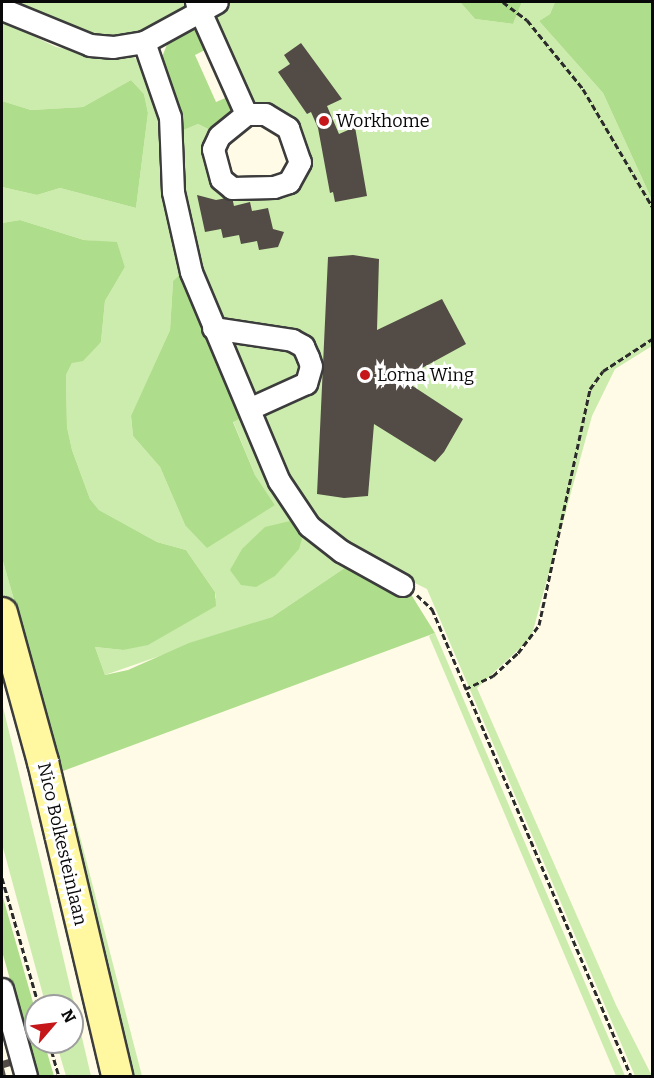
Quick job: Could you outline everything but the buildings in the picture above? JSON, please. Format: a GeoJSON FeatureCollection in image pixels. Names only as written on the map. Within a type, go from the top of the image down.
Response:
{"type":"FeatureCollection","features":[{"type":"Feature","properties":{"kind":"street"},"geometry":{"type":"LineString","coordinates":[[2,9],[90,45],[131,46],[144,42],[205,4],[246,114]]}},
{"type":"Feature","properties":{"kind":"street"},"geometry":{"type":"LineString","coordinates":[[144,42],[170,117],[173,192],[192,272],[213,328],[251,408],[279,481],[309,526],[341,551],[402,585]]}},
{"type":"Feature","properties":{"kind":"street"},"geometry":{"type":"LineString","coordinates":[[213,328],[292,340],[303,346],[311,366],[306,383],[251,408]]}},
{"type":"Feature","properties":{"kind":"street","name":"Nico Bolkesteinlaan"},"geometry":{"type":"LineString","coordinates":[[3,627],[43,762],[117,1077]]}},
{"type":"Feature","properties":{"kind":"street","name":"Nico Bolkesteinlaan"},"geometry":{"type":"LineString","coordinates":[[2,684],[97,1077]]}},
{"type":"Feature","properties":{"kind":"street"},"geometry":{"type":"LineString","coordinates":[[2,989],[27,1077]]}},
{"type":"Feature","properties":{"kind":"path"},"geometry":{"type":"LineString","coordinates":[[503,2],[527,20],[583,89],[652,206]]}},
{"type":"Feature","properties":{"kind":"path"},"geometry":{"type":"LineString","coordinates":[[465,689],[493,676],[518,653],[539,625],[590,390],[603,371],[652,339]]}},
{"type":"Feature","properties":{"kind":"path"},"geometry":{"type":"LineString","coordinates":[[402,585],[432,609],[631,1077]]}},
{"type":"Feature","properties":{"kind":"path"},"geometry":{"type":"LineString","coordinates":[[2,878],[36,994]]}},
{"type":"Feature","properties":{"kind":"path"},"geometry":{"type":"LineString","coordinates":[[52,1054],[59,1077]]}},
{"type":"Feature","properties":{"kind":"green space"},"geometry":{"type":"Polygon","coordinates":[[[2,2],[188,2],[190,6],[148,32],[119,39],[95,37],[2,2]]]}},
{"type":"Feature","properties":{"kind":"green space"},"geometry":{"type":"Polygon","coordinates":[[[229,2],[460,2],[475,19],[513,24],[522,2],[555,2],[550,14],[539,21],[603,93],[652,200],[652,346],[615,369],[592,416],[531,638],[477,688],[616,1005],[652,1076],[635,1076],[427,589],[346,549],[305,512],[287,481],[263,412],[217,315],[192,237],[179,177],[179,132],[198,124],[214,132],[202,148],[212,185],[222,192],[262,195],[304,154],[249,104],[208,13],[229,2]]]}},
{"type":"Feature","properties":{"kind":"green space"},"geometry":{"type":"Polygon","coordinates":[[[460,2],[522,2],[513,24],[475,19],[460,2]]]}},
{"type":"Feature","properties":{"kind":"green space"},"geometry":{"type":"Polygon","coordinates":[[[555,2],[652,2],[652,200],[603,93],[539,21],[550,14],[555,2]]]}},
{"type":"Feature","properties":{"kind":"green space"},"geometry":{"type":"Polygon","coordinates":[[[2,21],[56,47],[101,56],[134,57],[149,73],[159,105],[185,279],[173,281],[170,330],[131,417],[133,436],[160,467],[185,525],[275,505],[255,475],[233,421],[243,417],[281,495],[352,563],[272,617],[105,675],[95,647],[123,650],[216,598],[215,592],[186,550],[157,542],[99,510],[90,499],[72,450],[67,427],[66,375],[72,363],[101,342],[105,301],[125,267],[117,243],[84,240],[20,220],[2,223],[2,187],[37,195],[60,188],[136,208],[148,113],[144,94],[131,80],[83,107],[31,110],[2,101],[2,21]]]}},
{"type":"Feature","properties":{"kind":"green space"},"geometry":{"type":"Polygon","coordinates":[[[195,23],[209,48],[195,55],[216,102],[230,96],[235,106],[232,117],[214,132],[198,124],[179,132],[177,104],[165,75],[162,57],[170,37],[195,23]]]}},
{"type":"Feature","properties":{"kind":"green space"},"geometry":{"type":"Polygon","coordinates":[[[131,80],[144,94],[148,113],[136,208],[60,188],[37,195],[2,187],[2,101],[31,110],[83,107],[131,80]]]}},
{"type":"Feature","properties":{"kind":"green space"},"geometry":{"type":"Polygon","coordinates":[[[20,220],[84,240],[117,242],[125,267],[105,301],[101,342],[83,361],[72,363],[66,375],[67,427],[72,450],[90,499],[99,510],[157,542],[186,550],[215,592],[216,606],[148,645],[123,650],[95,647],[105,675],[128,670],[189,643],[272,617],[352,563],[412,596],[435,633],[63,771],[2,558],[2,223],[20,220]]]}},
{"type":"Feature","properties":{"kind":"green space"},"geometry":{"type":"Polygon","coordinates":[[[181,274],[243,417],[233,422],[255,475],[275,505],[207,548],[185,525],[160,467],[133,436],[131,416],[170,330],[173,281],[181,274]]]}},
{"type":"Feature","properties":{"kind":"green space"},"geometry":{"type":"Polygon","coordinates":[[[290,521],[302,539],[299,549],[275,576],[256,587],[241,585],[230,570],[242,549],[265,527],[290,521]]]}},
{"type":"Feature","properties":{"kind":"green space"},"geometry":{"type":"Polygon","coordinates":[[[2,558],[63,771],[142,1076],[124,1076],[36,712],[2,595],[2,558]]]}},
{"type":"Feature","properties":{"kind":"green space"},"geometry":{"type":"Polygon","coordinates":[[[435,633],[625,1076],[616,1076],[429,636],[435,633]]]}},
{"type":"Feature","properties":{"kind":"green space"},"geometry":{"type":"Polygon","coordinates":[[[2,703],[72,994],[43,994],[2,844],[2,703]]]}},
{"type":"Feature","properties":{"kind":"green space"},"geometry":{"type":"Polygon","coordinates":[[[2,894],[31,994],[24,994],[24,1030],[2,951],[2,894]]]}},
{"type":"Feature","properties":{"kind":"green space"},"geometry":{"type":"Polygon","coordinates":[[[84,1046],[91,1076],[66,1076],[60,1054],[84,1054],[84,1046]]]}},
{"type":"Feature","properties":{"kind":"green space"},"geometry":{"type":"Polygon","coordinates":[[[31,1054],[48,1054],[54,1076],[37,1076],[31,1054]]]}},
{"type":"Feature","properties":{"kind":"place","name":"Workhome"},"geometry":{"type":"Point","coordinates":[324,121]}},
{"type":"Feature","properties":{"kind":"place","name":"Lorna Wing"},"geometry":{"type":"Point","coordinates":[365,375]}}]}
